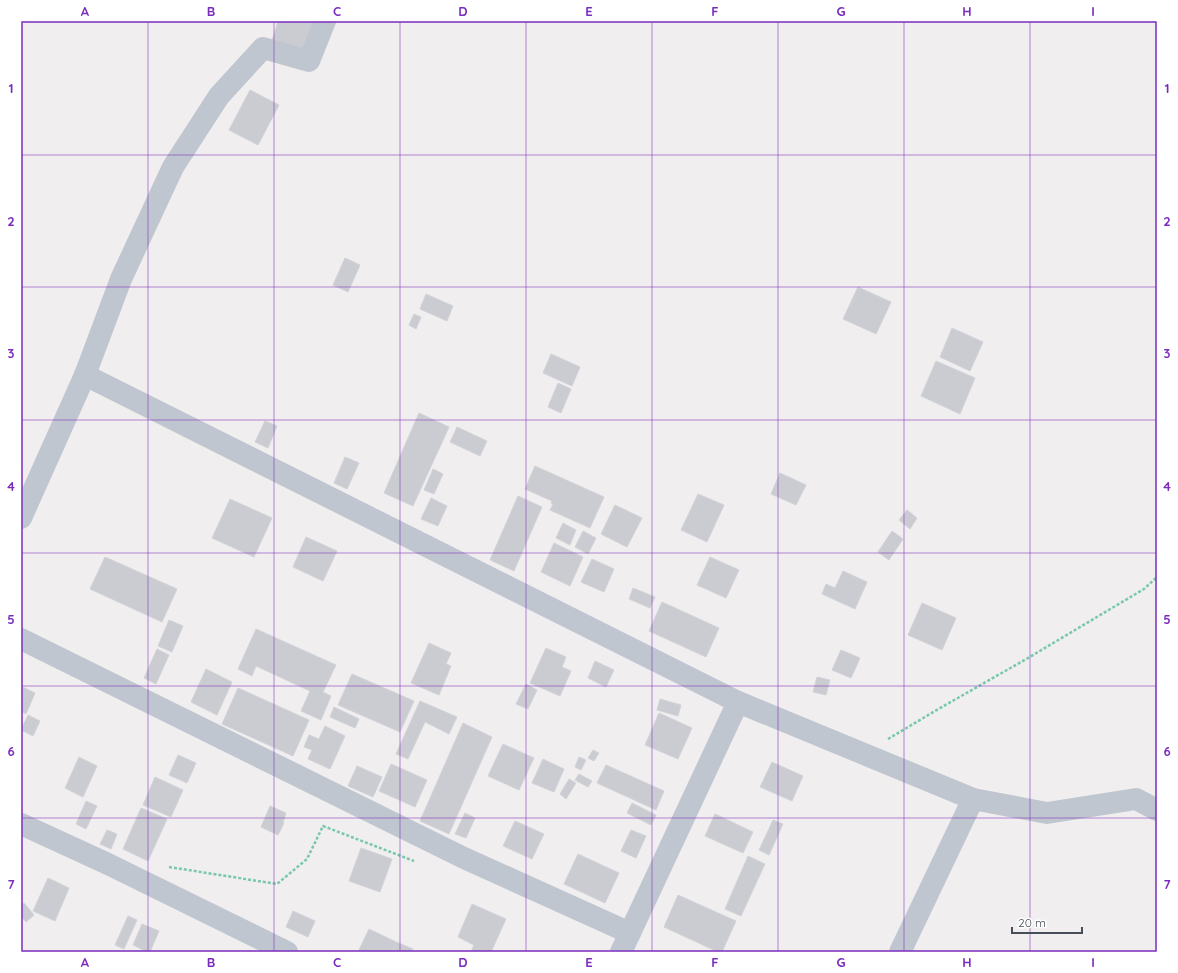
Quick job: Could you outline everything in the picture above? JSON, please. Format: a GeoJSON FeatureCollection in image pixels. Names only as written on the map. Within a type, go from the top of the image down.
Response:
{"type":"FeatureCollection","features":[{"type":"Feature","properties":{"kind":"street"},"geometry":{"type":"LineString","coordinates":[[21,518],[85,375],[121,279],[173,167],[219,96],[263,48],[309,61],[325,21]]}},
{"type":"Feature","properties":{"kind":"street"},"geometry":{"type":"LineString","coordinates":[[85,375],[738,702],[972,799],[1047,813],[1136,799],[1157,810]]}},
{"type":"Feature","properties":{"kind":"street"},"geometry":{"type":"LineString","coordinates":[[21,639],[464,858],[625,943],[738,702]]}},
{"type":"Feature","properties":{"kind":"street"},"geometry":{"type":"LineString","coordinates":[[900,952],[972,799]]}},
{"type":"Feature","properties":{"kind":"street"},"geometry":{"type":"LineString","coordinates":[[21,824],[108,864],[287,952]]}},
{"type":"Feature","properties":{"kind":"path"},"geometry":{"type":"LineString","coordinates":[[864,754],[1144,589],[1157,577]]}},
{"type":"Feature","properties":{"kind":"path"},"geometry":{"type":"LineString","coordinates":[[162,865],[277,884],[307,859],[323,826],[418,862]]}},
{"type":"Feature","properties":{"kind":"building"},"geometry":{"type":"Polygon","coordinates":[[[278,21],[317,21],[306,53],[272,41],[278,21]]]}},
{"type":"Feature","properties":{"kind":"building"},"geometry":{"type":"Polygon","coordinates":[[[250,90],[279,105],[258,145],[229,130],[250,90]]]}},
{"type":"Feature","properties":{"kind":"building"},"geometry":{"type":"Polygon","coordinates":[[[345,258],[360,265],[348,292],[333,285],[345,258]]]}},
{"type":"Feature","properties":{"kind":"building"},"geometry":{"type":"Polygon","coordinates":[[[858,287],[891,302],[876,334],[843,319],[858,287]]]}},
{"type":"Feature","properties":{"kind":"building"},"geometry":{"type":"Polygon","coordinates":[[[426,294],[453,306],[447,321],[420,309],[426,294]]]}},
{"type":"Feature","properties":{"kind":"building"},"geometry":{"type":"Polygon","coordinates":[[[414,314],[421,317],[416,329],[409,325],[414,314]]]}},
{"type":"Feature","properties":{"kind":"building"},"geometry":{"type":"Polygon","coordinates":[[[952,328],[983,342],[970,371],[940,357],[952,328]]]}},
{"type":"Feature","properties":{"kind":"building"},"geometry":{"type":"Polygon","coordinates":[[[551,354],[580,367],[572,386],[543,373],[551,354]]]}},
{"type":"Feature","properties":{"kind":"building"},"geometry":{"type":"Polygon","coordinates":[[[936,361],[975,378],[960,414],[921,396],[936,361]]]}},
{"type":"Feature","properties":{"kind":"building"},"geometry":{"type":"Polygon","coordinates":[[[558,383],[571,389],[561,413],[548,407],[558,383]]]}},
{"type":"Feature","properties":{"kind":"building"},"geometry":{"type":"Polygon","coordinates":[[[419,413],[449,427],[413,506],[384,493],[419,413]]]}},
{"type":"Feature","properties":{"kind":"building"},"geometry":{"type":"Polygon","coordinates":[[[265,421],[277,426],[268,448],[255,442],[265,421]]]}},
{"type":"Feature","properties":{"kind":"building"},"geometry":{"type":"Polygon","coordinates":[[[457,427],[487,441],[480,456],[450,442],[457,427]]]}},
{"type":"Feature","properties":{"kind":"building"},"geometry":{"type":"Polygon","coordinates":[[[345,457],[359,463],[347,489],[334,483],[345,457]]]}},
{"type":"Feature","properties":{"kind":"building"},"geometry":{"type":"Polygon","coordinates":[[[535,466],[604,497],[590,528],[550,510],[553,504],[551,503],[552,501],[525,489],[535,466]]]}},
{"type":"Feature","properties":{"kind":"building"},"geometry":{"type":"Polygon","coordinates":[[[433,469],[443,474],[434,494],[424,490],[433,469]]]}},
{"type":"Feature","properties":{"kind":"building"},"geometry":{"type":"Polygon","coordinates":[[[780,473],[806,485],[796,505],[771,494],[780,473]]]}},
{"type":"Feature","properties":{"kind":"building"},"geometry":{"type":"Polygon","coordinates":[[[698,494],[724,505],[707,542],[681,530],[698,494]]]}},
{"type":"Feature","properties":{"kind":"building"},"geometry":{"type":"Polygon","coordinates":[[[518,496],[542,507],[514,571],[490,560],[518,496]]]}},
{"type":"Feature","properties":{"kind":"building"},"geometry":{"type":"Polygon","coordinates":[[[431,498],[447,506],[438,526],[421,519],[431,498]]]}},
{"type":"Feature","properties":{"kind":"building"},"geometry":{"type":"Polygon","coordinates":[[[230,499],[272,518],[254,557],[212,538],[230,499]]]}},
{"type":"Feature","properties":{"kind":"building"},"geometry":{"type":"Polygon","coordinates":[[[615,505],[642,518],[627,547],[601,534],[615,505]]]}},
{"type":"Feature","properties":{"kind":"building"},"geometry":{"type":"Polygon","coordinates":[[[907,510],[917,518],[910,529],[899,520],[907,510]]]}},
{"type":"Feature","properties":{"kind":"building"},"geometry":{"type":"Polygon","coordinates":[[[563,523],[576,530],[570,545],[556,538],[563,523]]]}},
{"type":"Feature","properties":{"kind":"building"},"geometry":{"type":"Polygon","coordinates":[[[583,531],[596,538],[588,554],[575,547],[583,531]]]}},
{"type":"Feature","properties":{"kind":"building"},"geometry":{"type":"Polygon","coordinates":[[[892,531],[903,539],[889,560],[878,552],[892,531]]]}},
{"type":"Feature","properties":{"kind":"building"},"geometry":{"type":"Polygon","coordinates":[[[306,537],[337,551],[323,581],[293,567],[306,537]]]}},
{"type":"Feature","properties":{"kind":"building"},"geometry":{"type":"Polygon","coordinates":[[[554,543],[583,557],[570,586],[541,572],[554,543]]]}},
{"type":"Feature","properties":{"kind":"building"},"geometry":{"type":"Polygon","coordinates":[[[105,557],[177,589],[162,622],[90,589],[105,557]]]}},
{"type":"Feature","properties":{"kind":"building"},"geometry":{"type":"Polygon","coordinates":[[[710,557],[739,570],[726,598],[697,585],[710,557]]]}},
{"type":"Feature","properties":{"kind":"building"},"geometry":{"type":"Polygon","coordinates":[[[592,559],[614,569],[604,592],[581,582],[592,559]]]}},
{"type":"Feature","properties":{"kind":"building"},"geometry":{"type":"Polygon","coordinates":[[[843,571],[867,582],[855,609],[822,594],[826,584],[835,588],[843,571]]]}},
{"type":"Feature","properties":{"kind":"building"},"geometry":{"type":"Polygon","coordinates":[[[633,588],[655,597],[650,608],[629,599],[633,588]]]}},
{"type":"Feature","properties":{"kind":"building"},"geometry":{"type":"Polygon","coordinates":[[[662,602],[719,628],[706,657],[649,631],[662,602]]]}},
{"type":"Feature","properties":{"kind":"building"},"geometry":{"type":"Polygon","coordinates":[[[922,603],[956,618],[942,650],[908,635],[922,603]]]}},
{"type":"Feature","properties":{"kind":"building"},"geometry":{"type":"Polygon","coordinates":[[[169,620],[183,626],[172,652],[158,646],[169,620]]]}},
{"type":"Feature","properties":{"kind":"building"},"geometry":{"type":"Polygon","coordinates":[[[256,629],[336,665],[323,692],[331,696],[321,720],[301,711],[310,691],[256,666],[252,676],[238,669],[256,629]]]}},
{"type":"Feature","properties":{"kind":"building"},"geometry":{"type":"Polygon","coordinates":[[[429,643],[451,653],[446,664],[451,666],[439,695],[411,683],[429,643]]]}},
{"type":"Feature","properties":{"kind":"building"},"geometry":{"type":"Polygon","coordinates":[[[546,648],[566,657],[562,667],[571,671],[560,696],[530,683],[546,648]]]}},
{"type":"Feature","properties":{"kind":"building"},"geometry":{"type":"Polygon","coordinates":[[[157,649],[169,655],[156,684],[144,678],[157,649]]]}},
{"type":"Feature","properties":{"kind":"building"},"geometry":{"type":"Polygon","coordinates":[[[841,650],[860,658],[851,678],[832,670],[841,650]]]}},
{"type":"Feature","properties":{"kind":"building"},"geometry":{"type":"Polygon","coordinates":[[[595,661],[614,670],[606,687],[588,678],[595,661]]]}},
{"type":"Feature","properties":{"kind":"building"},"geometry":{"type":"Polygon","coordinates":[[[206,669],[232,682],[217,715],[191,702],[206,669]]]}},
{"type":"Feature","properties":{"kind":"building"},"geometry":{"type":"Polygon","coordinates":[[[352,674],[414,701],[400,732],[338,705],[352,674]]]}},
{"type":"Feature","properties":{"kind":"building"},"geometry":{"type":"Polygon","coordinates":[[[817,677],[830,680],[826,695],[813,692],[817,677]]]}},
{"type":"Feature","properties":{"kind":"building"},"geometry":{"type":"Polygon","coordinates":[[[526,684],[537,690],[528,709],[516,704],[526,684]]]}},
{"type":"Feature","properties":{"kind":"building"},"geometry":{"type":"Polygon","coordinates":[[[23,687],[35,693],[26,714],[21,711],[21,692],[23,687]]]}},
{"type":"Feature","properties":{"kind":"building"},"geometry":{"type":"Polygon","coordinates":[[[238,688],[309,720],[293,756],[222,724],[238,688]]]}},
{"type":"Feature","properties":{"kind":"building"},"geometry":{"type":"Polygon","coordinates":[[[660,699],[681,705],[678,716],[657,710],[660,699]]]}},
{"type":"Feature","properties":{"kind":"building"},"geometry":{"type":"Polygon","coordinates":[[[420,701],[457,717],[449,734],[425,722],[408,759],[396,754],[420,701]]]}},
{"type":"Feature","properties":{"kind":"building"},"geometry":{"type":"Polygon","coordinates":[[[334,707],[359,719],[355,728],[330,717],[334,707]]]}},
{"type":"Feature","properties":{"kind":"building"},"geometry":{"type":"Polygon","coordinates":[[[659,713],[692,728],[678,759],[645,745],[659,713]]]}},
{"type":"Feature","properties":{"kind":"building"},"geometry":{"type":"Polygon","coordinates":[[[28,715],[40,721],[33,736],[21,730],[28,715]]]}},
{"type":"Feature","properties":{"kind":"building"},"geometry":{"type":"Polygon","coordinates":[[[463,723],[492,737],[449,834],[420,821],[463,723]]]}},
{"type":"Feature","properties":{"kind":"building"},"geometry":{"type":"Polygon","coordinates":[[[325,726],[345,736],[330,769],[308,759],[312,750],[304,747],[309,735],[319,739],[325,726]]]}},
{"type":"Feature","properties":{"kind":"building"},"geometry":{"type":"Polygon","coordinates":[[[503,744],[534,758],[519,790],[488,776],[503,744]]]}},
{"type":"Feature","properties":{"kind":"building"},"geometry":{"type":"Polygon","coordinates":[[[593,750],[599,753],[594,761],[588,758],[593,750]]]}},
{"type":"Feature","properties":{"kind":"building"},"geometry":{"type":"Polygon","coordinates":[[[178,755],[196,763],[187,783],[169,775],[178,755]]]}},
{"type":"Feature","properties":{"kind":"building"},"geometry":{"type":"Polygon","coordinates":[[[79,757],[97,766],[83,797],[65,788],[79,757]]]}},
{"type":"Feature","properties":{"kind":"building"},"geometry":{"type":"Polygon","coordinates":[[[579,757],[586,760],[581,770],[575,767],[579,757]]]}},
{"type":"Feature","properties":{"kind":"building"},"geometry":{"type":"Polygon","coordinates":[[[543,759],[564,769],[554,792],[532,783],[543,759]]]}},
{"type":"Feature","properties":{"kind":"building"},"geometry":{"type":"Polygon","coordinates":[[[772,762],[803,776],[792,801],[760,787],[772,762]]]}},
{"type":"Feature","properties":{"kind":"building"},"geometry":{"type":"Polygon","coordinates":[[[391,764],[427,780],[415,807],[379,791],[391,764]]]}},
{"type":"Feature","properties":{"kind":"building"},"geometry":{"type":"Polygon","coordinates":[[[606,765],[664,791],[656,810],[597,783],[606,765]]]}},
{"type":"Feature","properties":{"kind":"building"},"geometry":{"type":"Polygon","coordinates":[[[357,766],[382,777],[373,797],[348,786],[357,766]]]}},
{"type":"Feature","properties":{"kind":"building"},"geometry":{"type":"Polygon","coordinates":[[[579,774],[592,781],[588,787],[575,780],[579,774]]]}},
{"type":"Feature","properties":{"kind":"building"},"geometry":{"type":"Polygon","coordinates":[[[155,777],[183,790],[171,817],[143,805],[155,777]]]}},
{"type":"Feature","properties":{"kind":"building"},"geometry":{"type":"Polygon","coordinates":[[[569,779],[576,783],[566,799],[560,794],[569,779]]]}},
{"type":"Feature","properties":{"kind":"building"},"geometry":{"type":"Polygon","coordinates":[[[86,801],[97,806],[86,829],[76,824],[86,801]]]}},
{"type":"Feature","properties":{"kind":"building"},"geometry":{"type":"Polygon","coordinates":[[[632,803],[656,815],[651,825],[627,813],[632,803]]]}},
{"type":"Feature","properties":{"kind":"building"},"geometry":{"type":"Polygon","coordinates":[[[270,806],[286,813],[284,823],[278,835],[261,827],[270,806]]]}},
{"type":"Feature","properties":{"kind":"building"},"geometry":{"type":"Polygon","coordinates":[[[141,808],[167,819],[148,861],[123,849],[141,808]]]}},
{"type":"Feature","properties":{"kind":"building"},"geometry":{"type":"Polygon","coordinates":[[[465,813],[475,818],[466,838],[455,834],[465,813]]]}},
{"type":"Feature","properties":{"kind":"building"},"geometry":{"type":"Polygon","coordinates":[[[715,814],[753,832],[743,853],[705,836],[715,814]]]}},
{"type":"Feature","properties":{"kind":"building"},"geometry":{"type":"Polygon","coordinates":[[[773,820],[783,824],[769,855],[759,850],[773,820]]]}},
{"type":"Feature","properties":{"kind":"building"},"geometry":{"type":"Polygon","coordinates":[[[515,821],[544,834],[532,859],[503,846],[515,821]]]}},
{"type":"Feature","properties":{"kind":"building"},"geometry":{"type":"Polygon","coordinates":[[[107,830],[117,834],[111,849],[100,844],[107,830]]]}},
{"type":"Feature","properties":{"kind":"building"},"geometry":{"type":"Polygon","coordinates":[[[631,830],[646,836],[636,858],[621,851],[631,830]]]}},
{"type":"Feature","properties":{"kind":"building"},"geometry":{"type":"Polygon","coordinates":[[[361,848],[392,859],[380,892],[349,881],[361,848]]]}},
{"type":"Feature","properties":{"kind":"building"},"geometry":{"type":"Polygon","coordinates":[[[578,854],[619,873],[605,903],[564,884],[578,854]]]}},
{"type":"Feature","properties":{"kind":"building"},"geometry":{"type":"Polygon","coordinates":[[[748,856],[765,864],[741,916],[725,909],[748,856]]]}},
{"type":"Feature","properties":{"kind":"building"},"geometry":{"type":"Polygon","coordinates":[[[48,878],[69,888],[55,921],[33,911],[48,878]]]}},
{"type":"Feature","properties":{"kind":"building"},"geometry":{"type":"Polygon","coordinates":[[[678,895],[736,921],[722,952],[718,952],[664,927],[678,895]]]}},
{"type":"Feature","properties":{"kind":"building"},"geometry":{"type":"Polygon","coordinates":[[[24,903],[34,915],[26,922],[21,916],[21,906],[24,903]]]}},
{"type":"Feature","properties":{"kind":"building"},"geometry":{"type":"Polygon","coordinates":[[[472,904],[506,919],[491,952],[471,952],[474,945],[458,937],[472,904]]]}},
{"type":"Feature","properties":{"kind":"building"},"geometry":{"type":"Polygon","coordinates":[[[293,911],[315,921],[308,937],[286,927],[293,911]]]}},
{"type":"Feature","properties":{"kind":"building"},"geometry":{"type":"Polygon","coordinates":[[[128,916],[137,920],[124,949],[115,945],[128,916]]]}},
{"type":"Feature","properties":{"kind":"building"},"geometry":{"type":"Polygon","coordinates":[[[142,924],[159,931],[150,952],[133,945],[142,924]]]}},
{"type":"Feature","properties":{"kind":"building"},"geometry":{"type":"Polygon","coordinates":[[[369,929],[396,942],[392,952],[358,952],[369,929]]]}},
{"type":"Feature","properties":{"kind":"building"},"geometry":{"type":"Polygon","coordinates":[[[396,942],[413,949],[411,952],[392,952],[396,942]]]}}]}
